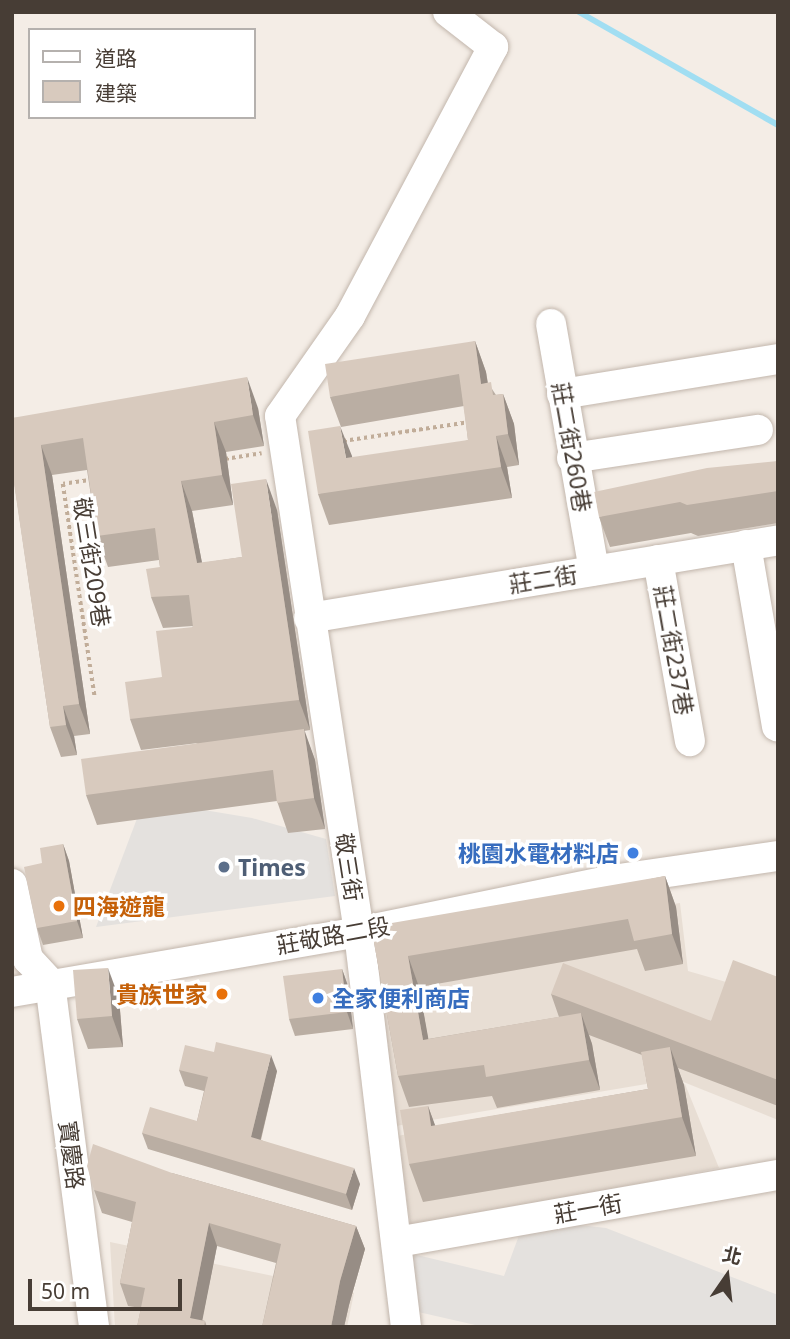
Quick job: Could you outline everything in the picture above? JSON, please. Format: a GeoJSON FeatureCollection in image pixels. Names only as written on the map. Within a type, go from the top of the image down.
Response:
{"type":"FeatureCollection","features":[{"type":"Feature","properties":{"kind":"street","name":"敬三街"},"geometry":{"type":"LineString","coordinates":[[406,1327],[359,932],[282,450],[280,416],[350,316],[494,47],[448,12]]}},
{"type":"Feature","properties":{"kind":"street","name":"莊二街260巷"},"geometry":{"type":"LineString","coordinates":[[551,324],[572,458],[594,570]]}},
{"type":"Feature","properties":{"kind":"street"},"geometry":{"type":"LineString","coordinates":[[562,394],[778,359]]}},
{"type":"Feature","properties":{"kind":"street"},"geometry":{"type":"LineString","coordinates":[[572,458],[758,430]]}},
{"type":"Feature","properties":{"kind":"street","name":"莊二街"},"geometry":{"type":"LineString","coordinates":[[309,618],[778,540]]}},
{"type":"Feature","properties":{"kind":"street"},"geometry":{"type":"LineString","coordinates":[[746,545],[777,726]]}},
{"type":"Feature","properties":{"kind":"street","name":"莊二街237巷"},"geometry":{"type":"LineString","coordinates":[[658,560],[690,741]]}},
{"type":"Feature","properties":{"kind":"street","name":"莊敬路二段"},"geometry":{"type":"LineString","coordinates":[[12,992],[50,983],[359,932],[613,880],[778,856]]}},
{"type":"Feature","properties":{"kind":"street"},"geometry":{"type":"LineString","coordinates":[[12,884],[28,959],[50,983]]}},
{"type":"Feature","properties":{"kind":"street","name":"寶慶路"},"geometry":{"type":"LineString","coordinates":[[50,983],[94,1327]]}},
{"type":"Feature","properties":{"kind":"street","name":"莊一街"},"geometry":{"type":"LineString","coordinates":[[397,1242],[778,1175]]}},
{"type":"Feature","properties":{"kind":"path"},"geometry":{"type":"LineString","coordinates":[[337,442],[472,422]]}},
{"type":"Feature","properties":{"kind":"path"},"geometry":{"type":"LineString","coordinates":[[214,461],[282,450]]}},
{"type":"Feature","properties":{"kind":"path","name":"敬三街209巷"},"geometry":{"type":"LineString","coordinates":[[95,698],[63,484],[104,478]]}},
{"type":"Feature","properties":{"kind":"shaded area","name":"Times"},"geometry":{"type":"Polygon","coordinates":[[[144,800],[252,818],[326,839],[335,896],[96,927],[144,800]]]}},
{"type":"Feature","properties":{"kind":"shaded area"},"geometry":{"type":"Polygon","coordinates":[[[680,903],[688,971],[778,997],[778,1120],[676,1079],[396,1126],[375,950],[680,903]]]}},
{"type":"Feature","properties":{"kind":"shaded area"},"geometry":{"type":"Polygon","coordinates":[[[685,1084],[719,1168],[411,1228],[397,1136],[685,1084]]]}},
{"type":"Feature","properties":{"kind":"shaded area"},"geometry":{"type":"Polygon","coordinates":[[[525,1219],[606,1228],[778,1295],[778,1327],[484,1327],[414,1311],[413,1254],[504,1276],[525,1219]]]}},
{"type":"Feature","properties":{"kind":"shaded area"},"geometry":{"type":"Polygon","coordinates":[[[110,1242],[354,1293],[347,1327],[115,1327],[110,1242]]]}},
{"type":"Feature","properties":{"kind":"building"},"geometry":{"type":"Polygon","coordinates":[[[475,341],[481,384],[491,382],[493,395],[503,394],[508,434],[496,436],[501,467],[318,494],[308,431],[340,426],[346,458],[468,440],[459,374],[330,397],[325,364],[475,341]]]}},
{"type":"Feature","properties":{"kind":"building"},"geometry":{"type":"Polygon","coordinates":[[[247,377],[253,415],[214,422],[222,475],[181,481],[197,563],[242,557],[231,484],[266,479],[299,700],[130,719],[125,682],[162,677],[156,631],[193,627],[189,595],[151,597],[146,569],[160,567],[155,528],[97,536],[83,438],[41,445],[79,704],[63,706],[66,725],[50,727],[12,470],[12,418],[247,377]]]}},
{"type":"Feature","properties":{"kind":"building"},"geometry":{"type":"Polygon","coordinates":[[[778,461],[778,491],[687,505],[680,502],[599,517],[594,492],[707,468],[778,461]]]}},
{"type":"Feature","properties":{"kind":"building"},"geometry":{"type":"Polygon","coordinates":[[[304,729],[314,798],[277,803],[273,770],[86,795],[81,759],[304,729]]]}},
{"type":"Feature","properties":{"kind":"building"},"geometry":{"type":"Polygon","coordinates":[[[63,844],[77,921],[37,928],[24,867],[42,863],[40,848],[63,844]]]}},
{"type":"Feature","properties":{"kind":"building"},"geometry":{"type":"Polygon","coordinates":[[[665,876],[672,934],[634,941],[628,919],[408,956],[423,1040],[581,1013],[589,1060],[486,1077],[484,1065],[398,1076],[373,937],[386,924],[665,876]]]}},
{"type":"Feature","properties":{"kind":"building"},"geometry":{"type":"Polygon","coordinates":[[[733,960],[778,977],[778,1080],[551,994],[563,963],[711,1021],[733,960]]]}},
{"type":"Feature","properties":{"kind":"building"},"geometry":{"type":"Polygon","coordinates":[[[108,968],[112,1016],[77,1019],[73,970],[108,968]]]}},
{"type":"Feature","properties":{"kind":"building"},"geometry":{"type":"Polygon","coordinates":[[[342,969],[347,1012],[289,1019],[283,976],[342,969]]]}},
{"type":"Feature","properties":{"kind":"building"},"geometry":{"type":"Polygon","coordinates":[[[216,1042],[271,1055],[251,1137],[354,1168],[346,1194],[142,1133],[150,1107],[197,1121],[208,1077],[179,1070],[185,1045],[214,1052],[216,1042]]]}},
{"type":"Feature","properties":{"kind":"building"},"geometry":{"type":"Polygon","coordinates":[[[670,1047],[682,1117],[409,1164],[400,1110],[428,1106],[431,1126],[648,1089],[641,1052],[670,1047]]]}},
{"type":"Feature","properties":{"kind":"building"},"geometry":{"type":"Polygon","coordinates":[[[93,1144],[172,1173],[356,1226],[340,1281],[331,1327],[262,1327],[281,1244],[209,1223],[190,1318],[205,1321],[204,1327],[137,1327],[145,1288],[120,1283],[136,1202],[94,1190],[87,1166],[93,1144]]]}},
{"type":"Feature","properties":{"kind":"waterway"},"geometry":{"type":"LineString","coordinates":[[579,12],[778,125]]}},
{"type":"Feature","properties":{"kind":"place","name":"桃園水電材料店"},"geometry":{"type":"Point","coordinates":[633,853]}},
{"type":"Feature","properties":{"kind":"place","name":"Times"},"geometry":{"type":"Point","coordinates":[224,867]}},
{"type":"Feature","properties":{"kind":"place","name":"四海遊龍"},"geometry":{"type":"Point","coordinates":[59,906]}},
{"type":"Feature","properties":{"kind":"place","name":"貴族世家"},"geometry":{"type":"Point","coordinates":[222,994]}},
{"type":"Feature","properties":{"kind":"place","name":"全家便利商店"},"geometry":{"type":"Point","coordinates":[318,998]}}]}
